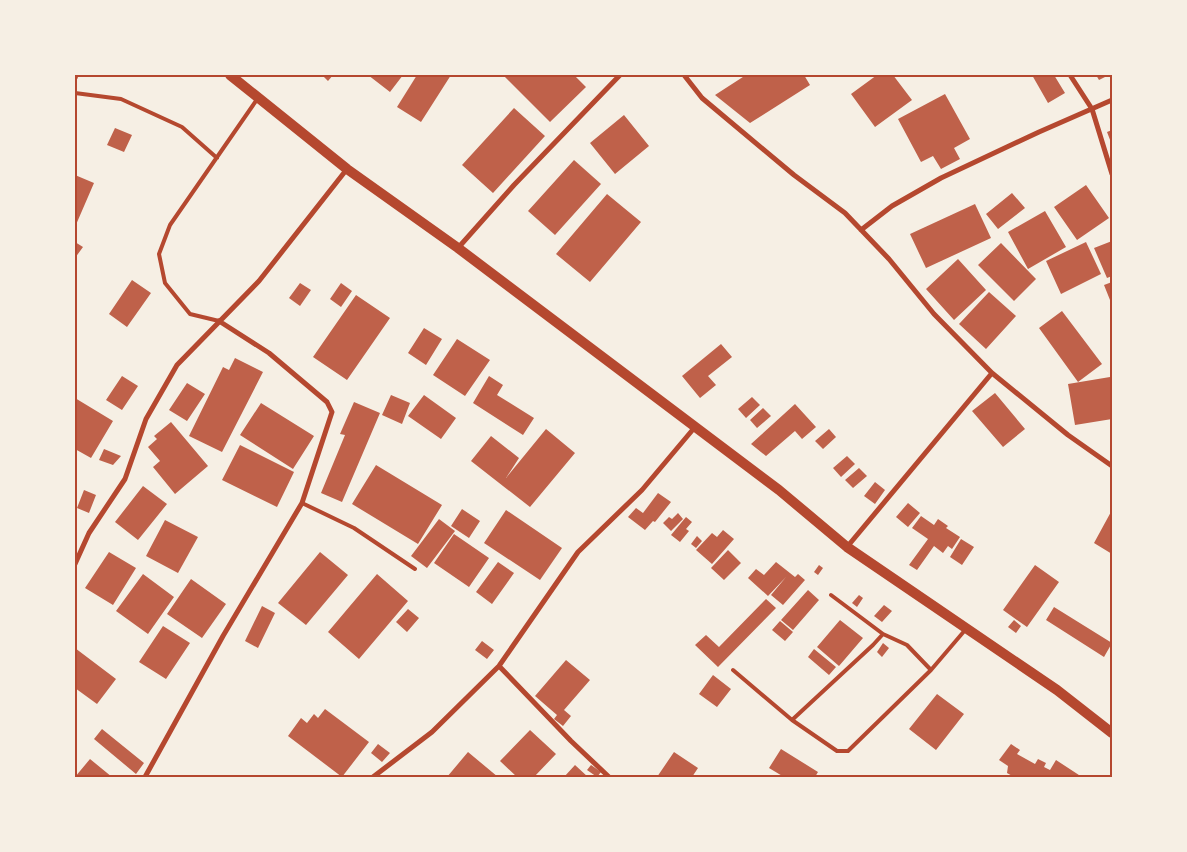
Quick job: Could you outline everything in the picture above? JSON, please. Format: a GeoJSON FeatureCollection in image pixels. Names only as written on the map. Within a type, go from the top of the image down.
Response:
{"type":"FeatureCollection","features":[{"type":"Feature","properties":{"kind":"main road"},"geometry":{"type":"LineString","coordinates":[[230,75],[347,168],[458,248],[780,490],[847,547],[1057,690],[1112,733]]}},
{"type":"Feature","properties":{"kind":"street"},"geometry":{"type":"LineString","coordinates":[[458,248],[514,185],[620,75]]}},
{"type":"Feature","properties":{"kind":"street"},"geometry":{"type":"LineString","coordinates":[[684,75],[702,98],[794,175],[845,213],[889,259],[934,314],[992,373],[1068,435],[1112,466]]}},
{"type":"Feature","properties":{"kind":"street"},"geometry":{"type":"LineString","coordinates":[[1070,75],[1092,109],[1112,174]]}},
{"type":"Feature","properties":{"kind":"street"},"geometry":{"type":"LineString","coordinates":[[861,230],[909,195],[1039,132],[1112,100]]}},
{"type":"Feature","properties":{"kind":"street"},"geometry":{"type":"LineString","coordinates":[[75,564],[89,533],[125,479],[146,418],[177,365],[259,281],[347,168]]}},
{"type":"Feature","properties":{"kind":"street"},"geometry":{"type":"LineString","coordinates":[[145,777],[223,636],[302,503],[332,412],[327,402],[270,353],[219,321]]}},
{"type":"Feature","properties":{"kind":"street"},"geometry":{"type":"LineString","coordinates":[[847,547],[992,373]]}},
{"type":"Feature","properties":{"kind":"street"},"geometry":{"type":"LineString","coordinates":[[373,777],[432,732],[499,666],[578,552],[642,490],[695,427]]}},
{"type":"Feature","properties":{"kind":"street"},"geometry":{"type":"LineString","coordinates":[[499,666],[571,741],[609,777]]}},
{"type":"Feature","properties":{"kind":"lane"},"geometry":{"type":"LineString","coordinates":[[75,93],[120,99],[182,127],[217,158]]}},
{"type":"Feature","properties":{"kind":"lane"},"geometry":{"type":"LineString","coordinates":[[219,321],[190,314],[166,283],[159,254],[170,225],[258,98]]}},
{"type":"Feature","properties":{"kind":"lane"},"geometry":{"type":"LineString","coordinates":[[302,503],[354,528],[415,569]]}},
{"type":"Feature","properties":{"kind":"lane"},"geometry":{"type":"LineString","coordinates":[[831,595],[883,634],[907,645],[931,670]]}},
{"type":"Feature","properties":{"kind":"lane"},"geometry":{"type":"LineString","coordinates":[[733,670],[792,720],[837,751],[848,751],[931,670],[967,629]]}},
{"type":"Feature","properties":{"kind":"lane"},"geometry":{"type":"LineString","coordinates":[[792,720],[883,634]]}},
{"type":"Feature","properties":{"kind":"building"},"geometry":{"type":"Polygon","coordinates":[[[322,75],[333,75],[328,81],[322,75]]]}},
{"type":"Feature","properties":{"kind":"building"},"geometry":{"type":"Polygon","coordinates":[[[368,75],[403,75],[390,92],[368,75]]]}},
{"type":"Feature","properties":{"kind":"building"},"geometry":{"type":"Polygon","coordinates":[[[417,75],[451,75],[421,122],[397,107],[417,75]]]}},
{"type":"Feature","properties":{"kind":"building"},"geometry":{"type":"Polygon","coordinates":[[[503,75],[574,75],[586,87],[550,122],[503,75]]]}},
{"type":"Feature","properties":{"kind":"building"},"geometry":{"type":"Polygon","coordinates":[[[746,75],[804,75],[810,85],[750,123],[715,95],[746,75]]]}},
{"type":"Feature","properties":{"kind":"building"},"geometry":{"type":"Polygon","coordinates":[[[877,75],[893,75],[912,100],[875,127],[851,94],[877,75]]]}},
{"type":"Feature","properties":{"kind":"building"},"geometry":{"type":"Polygon","coordinates":[[[1032,75],[1054,75],[1065,93],[1048,103],[1032,75]]]}},
{"type":"Feature","properties":{"kind":"building"},"geometry":{"type":"Polygon","coordinates":[[[1096,75],[1109,75],[1099,80],[1096,75]]]}},
{"type":"Feature","properties":{"kind":"building"},"geometry":{"type":"Polygon","coordinates":[[[945,94],[970,139],[954,148],[960,159],[941,169],[933,156],[921,162],[898,119],[945,94]]]}},
{"type":"Feature","properties":{"kind":"building"},"geometry":{"type":"Polygon","coordinates":[[[514,108],[545,136],[493,193],[462,165],[514,108]]]}},
{"type":"Feature","properties":{"kind":"building"},"geometry":{"type":"Polygon","coordinates":[[[624,115],[649,146],[615,174],[590,143],[624,115]]]}},
{"type":"Feature","properties":{"kind":"building"},"geometry":{"type":"Polygon","coordinates":[[[115,128],[132,135],[124,152],[107,145],[115,128]]]}},
{"type":"Feature","properties":{"kind":"building"},"geometry":{"type":"Polygon","coordinates":[[[1112,130],[1112,145],[1107,132],[1112,130]]]}},
{"type":"Feature","properties":{"kind":"building"},"geometry":{"type":"Polygon","coordinates":[[[574,160],[601,184],[555,235],[528,211],[574,160]]]}},
{"type":"Feature","properties":{"kind":"building"},"geometry":{"type":"Polygon","coordinates":[[[75,175],[94,183],[75,227],[75,175]]]}},
{"type":"Feature","properties":{"kind":"building"},"geometry":{"type":"Polygon","coordinates":[[[1086,185],[1109,218],[1077,240],[1054,207],[1086,185]]]}},
{"type":"Feature","properties":{"kind":"building"},"geometry":{"type":"Polygon","coordinates":[[[1012,193],[1025,208],[998,229],[986,214],[1012,193]]]}},
{"type":"Feature","properties":{"kind":"building"},"geometry":{"type":"Polygon","coordinates":[[[607,194],[641,222],[590,282],[556,254],[607,194]]]}},
{"type":"Feature","properties":{"kind":"building"},"geometry":{"type":"Polygon","coordinates":[[[975,204],[991,238],[926,268],[910,234],[975,204]]]}},
{"type":"Feature","properties":{"kind":"building"},"geometry":{"type":"Polygon","coordinates":[[[1045,211],[1066,247],[1028,269],[1008,232],[1045,211]]]}},
{"type":"Feature","properties":{"kind":"building"},"geometry":{"type":"Polygon","coordinates":[[[1112,241],[1112,276],[1107,278],[1094,248],[1112,241]]]}},
{"type":"Feature","properties":{"kind":"building"},"geometry":{"type":"Polygon","coordinates":[[[75,242],[83,247],[75,258],[75,242]]]}},
{"type":"Feature","properties":{"kind":"building"},"geometry":{"type":"Polygon","coordinates":[[[1086,242],[1101,274],[1061,294],[1046,261],[1086,242]]]}},
{"type":"Feature","properties":{"kind":"building"},"geometry":{"type":"Polygon","coordinates":[[[1001,243],[1036,279],[1014,301],[978,265],[1001,243]]]}},
{"type":"Feature","properties":{"kind":"building"},"geometry":{"type":"Polygon","coordinates":[[[958,259],[986,290],[954,320],[926,289],[958,259]]]}},
{"type":"Feature","properties":{"kind":"building"},"geometry":{"type":"Polygon","coordinates":[[[132,280],[151,293],[127,327],[109,314],[132,280]]]}},
{"type":"Feature","properties":{"kind":"building"},"geometry":{"type":"Polygon","coordinates":[[[1112,282],[1112,305],[1104,285],[1112,282]]]}},
{"type":"Feature","properties":{"kind":"building"},"geometry":{"type":"Polygon","coordinates":[[[300,283],[311,290],[300,306],[289,298],[300,283]]]}},
{"type":"Feature","properties":{"kind":"building"},"geometry":{"type":"Polygon","coordinates":[[[341,283],[352,291],[341,307],[330,299],[341,283]]]}},
{"type":"Feature","properties":{"kind":"building"},"geometry":{"type":"Polygon","coordinates":[[[989,292],[1016,316],[986,349],[959,324],[989,292]]]}},
{"type":"Feature","properties":{"kind":"building"},"geometry":{"type":"Polygon","coordinates":[[[356,295],[390,318],[347,380],[313,357],[356,295]]]}},
{"type":"Feature","properties":{"kind":"building"},"geometry":{"type":"Polygon","coordinates":[[[1062,311],[1102,364],[1078,382],[1039,328],[1062,311]]]}},
{"type":"Feature","properties":{"kind":"building"},"geometry":{"type":"Polygon","coordinates":[[[424,328],[442,339],[426,365],[408,353],[424,328]]]}},
{"type":"Feature","properties":{"kind":"building"},"geometry":{"type":"Polygon","coordinates":[[[457,339],[490,360],[465,396],[433,375],[457,339]]]}},
{"type":"Feature","properties":{"kind":"building"},"geometry":{"type":"Polygon","coordinates":[[[721,344],[732,357],[708,376],[716,385],[700,398],[682,376],[721,344]]]}},
{"type":"Feature","properties":{"kind":"building"},"geometry":{"type":"Polygon","coordinates":[[[235,358],[263,372],[222,452],[189,436],[223,367],[229,370],[235,358]]]}},
{"type":"Feature","properties":{"kind":"building"},"geometry":{"type":"Polygon","coordinates":[[[122,376],[138,386],[122,410],[106,400],[122,376]]]}},
{"type":"Feature","properties":{"kind":"building"},"geometry":{"type":"Polygon","coordinates":[[[489,376],[503,385],[497,395],[534,418],[523,435],[473,403],[489,376]]]}},
{"type":"Feature","properties":{"kind":"building"},"geometry":{"type":"Polygon","coordinates":[[[1110,377],[1112,419],[1075,425],[1068,384],[1110,377]]]}},
{"type":"Feature","properties":{"kind":"building"},"geometry":{"type":"Polygon","coordinates":[[[187,383],[205,394],[187,421],[169,410],[187,383]]]}},
{"type":"Feature","properties":{"kind":"building"},"geometry":{"type":"Polygon","coordinates":[[[995,393],[1025,429],[1003,447],[972,411],[995,393]]]}},
{"type":"Feature","properties":{"kind":"building"},"geometry":{"type":"Polygon","coordinates":[[[391,395],[410,403],[402,424],[382,415],[391,395]]]}},
{"type":"Feature","properties":{"kind":"building"},"geometry":{"type":"Polygon","coordinates":[[[424,395],[456,418],[441,439],[408,416],[424,395]]]}},
{"type":"Feature","properties":{"kind":"building"},"geometry":{"type":"Polygon","coordinates":[[[752,397],[760,405],[746,418],[738,409],[752,397]]]}},
{"type":"Feature","properties":{"kind":"building"},"geometry":{"type":"Polygon","coordinates":[[[75,398],[113,421],[91,458],[75,449],[75,398]]]}},
{"type":"Feature","properties":{"kind":"building"},"geometry":{"type":"Polygon","coordinates":[[[354,402],[380,413],[342,502],[321,493],[345,435],[340,434],[354,402]]]}},
{"type":"Feature","properties":{"kind":"building"},"geometry":{"type":"Polygon","coordinates":[[[261,403],[314,436],[293,469],[240,435],[261,403]]]}},
{"type":"Feature","properties":{"kind":"building"},"geometry":{"type":"Polygon","coordinates":[[[795,404],[816,427],[802,439],[795,431],[766,456],[751,444],[795,404]]]}},
{"type":"Feature","properties":{"kind":"building"},"geometry":{"type":"Polygon","coordinates":[[[763,408],[771,416],[757,428],[750,420],[763,408]]]}},
{"type":"Feature","properties":{"kind":"building"},"geometry":{"type":"Polygon","coordinates":[[[171,422],[208,466],[175,494],[153,467],[160,461],[148,447],[157,439],[154,436],[171,422]]]}},
{"type":"Feature","properties":{"kind":"building"},"geometry":{"type":"Polygon","coordinates":[[[546,429],[575,453],[530,507],[471,461],[491,436],[519,458],[506,478],[546,429]]]}},
{"type":"Feature","properties":{"kind":"building"},"geometry":{"type":"Polygon","coordinates":[[[829,429],[836,437],[823,449],[815,441],[829,429]]]}},
{"type":"Feature","properties":{"kind":"building"},"geometry":{"type":"Polygon","coordinates":[[[240,445],[294,472],[277,507],[222,480],[240,445]]]}},
{"type":"Feature","properties":{"kind":"building"},"geometry":{"type":"Polygon","coordinates":[[[104,449],[121,456],[113,465],[99,460],[104,449]]]}},
{"type":"Feature","properties":{"kind":"building"},"geometry":{"type":"Polygon","coordinates":[[[847,456],[855,464],[841,477],[833,468],[847,456]]]}},
{"type":"Feature","properties":{"kind":"building"},"geometry":{"type":"Polygon","coordinates":[[[376,465],[442,505],[418,544],[352,504],[376,465]]]}},
{"type":"Feature","properties":{"kind":"building"},"geometry":{"type":"Polygon","coordinates":[[[859,468],[867,476],[853,488],[845,480],[859,468]]]}},
{"type":"Feature","properties":{"kind":"building"},"geometry":{"type":"Polygon","coordinates":[[[875,482],[885,490],[875,504],[864,496],[875,482]]]}},
{"type":"Feature","properties":{"kind":"building"},"geometry":{"type":"Polygon","coordinates":[[[143,486],[167,504],[138,540],[115,522],[143,486]]]}},
{"type":"Feature","properties":{"kind":"building"},"geometry":{"type":"Polygon","coordinates":[[[84,490],[96,495],[89,513],[77,508],[84,490]]]}},
{"type":"Feature","properties":{"kind":"building"},"geometry":{"type":"Polygon","coordinates":[[[658,493],[671,502],[655,522],[653,521],[645,530],[628,517],[636,508],[643,513],[658,493]]]}},
{"type":"Feature","properties":{"kind":"building"},"geometry":{"type":"Polygon","coordinates":[[[908,503],[920,513],[908,527],[896,517],[908,503]]]}},
{"type":"Feature","properties":{"kind":"building"},"geometry":{"type":"Polygon","coordinates":[[[462,509],[480,521],[469,538],[451,526],[462,509]]]}},
{"type":"Feature","properties":{"kind":"building"},"geometry":{"type":"Polygon","coordinates":[[[506,510],[562,548],[540,580],[484,543],[506,510]]]}},
{"type":"Feature","properties":{"kind":"building"},"geometry":{"type":"Polygon","coordinates":[[[1112,510],[1112,554],[1094,543],[1112,510]]]}},
{"type":"Feature","properties":{"kind":"building"},"geometry":{"type":"Polygon","coordinates":[[[678,513],[683,519],[671,531],[663,523],[669,517],[672,519],[678,513]]]}},
{"type":"Feature","properties":{"kind":"building"},"geometry":{"type":"Polygon","coordinates":[[[921,516],[934,525],[938,519],[948,526],[946,528],[960,537],[952,549],[948,546],[943,553],[934,546],[917,570],[909,565],[928,539],[912,528],[921,516]]]}},
{"type":"Feature","properties":{"kind":"building"},"geometry":{"type":"Polygon","coordinates":[[[686,517],[692,522],[686,529],[689,531],[680,542],[671,535],[686,517]]]}},
{"type":"Feature","properties":{"kind":"building"},"geometry":{"type":"Polygon","coordinates":[[[439,519],[455,531],[427,568],[411,556],[439,519]]]}},
{"type":"Feature","properties":{"kind":"building"},"geometry":{"type":"Polygon","coordinates":[[[165,520],[198,537],[178,573],[146,556],[165,520]]]}},
{"type":"Feature","properties":{"kind":"building"},"geometry":{"type":"Polygon","coordinates":[[[723,530],[734,539],[712,564],[696,550],[712,533],[717,537],[723,530]]]}},
{"type":"Feature","properties":{"kind":"building"},"geometry":{"type":"Polygon","coordinates":[[[454,534],[489,558],[469,587],[434,563],[454,534]]]}},
{"type":"Feature","properties":{"kind":"building"},"geometry":{"type":"Polygon","coordinates":[[[697,536],[702,541],[696,548],[691,544],[697,536]]]}},
{"type":"Feature","properties":{"kind":"building"},"geometry":{"type":"Polygon","coordinates":[[[961,539],[974,547],[962,565],[950,557],[961,539]]]}},
{"type":"Feature","properties":{"kind":"building"},"geometry":{"type":"Polygon","coordinates":[[[728,550],[741,563],[724,580],[711,568],[728,550]]]}},
{"type":"Feature","properties":{"kind":"building"},"geometry":{"type":"Polygon","coordinates":[[[109,552],[136,568],[113,605],[85,588],[109,552]]]}},
{"type":"Feature","properties":{"kind":"building"},"geometry":{"type":"Polygon","coordinates":[[[320,552],[348,575],[306,625],[278,603],[320,552]]]}},
{"type":"Feature","properties":{"kind":"building"},"geometry":{"type":"Polygon","coordinates":[[[498,562],[514,573],[492,604],[476,592],[498,562]]]}},
{"type":"Feature","properties":{"kind":"building"},"geometry":{"type":"Polygon","coordinates":[[[776,562],[795,577],[798,574],[805,580],[783,605],[771,595],[786,577],[768,596],[748,578],[756,569],[764,575],[776,562]]]}},
{"type":"Feature","properties":{"kind":"building"},"geometry":{"type":"Polygon","coordinates":[[[819,565],[823,568],[818,575],[814,572],[819,565]]]}},
{"type":"Feature","properties":{"kind":"building"},"geometry":{"type":"Polygon","coordinates":[[[1035,565],[1059,582],[1027,627],[1003,610],[1035,565]]]}},
{"type":"Feature","properties":{"kind":"building"},"geometry":{"type":"Polygon","coordinates":[[[143,574],[174,597],[148,634],[116,611],[143,574]]]}},
{"type":"Feature","properties":{"kind":"building"},"geometry":{"type":"Polygon","coordinates":[[[377,574],[408,601],[359,659],[328,632],[377,574]]]}},
{"type":"Feature","properties":{"kind":"building"},"geometry":{"type":"Polygon","coordinates":[[[191,579],[226,604],[202,638],[167,614],[191,579]]]}},
{"type":"Feature","properties":{"kind":"building"},"geometry":{"type":"Polygon","coordinates":[[[808,590],[819,600],[793,630],[781,620],[808,590]]]}},
{"type":"Feature","properties":{"kind":"building"},"geometry":{"type":"Polygon","coordinates":[[[859,595],[863,598],[857,607],[852,603],[859,595]]]}},
{"type":"Feature","properties":{"kind":"building"},"geometry":{"type":"Polygon","coordinates":[[[766,599],[776,608],[718,667],[695,645],[706,635],[719,647],[766,599]]]}},
{"type":"Feature","properties":{"kind":"building"},"geometry":{"type":"Polygon","coordinates":[[[884,605],[892,611],[882,622],[874,616],[884,605]]]}},
{"type":"Feature","properties":{"kind":"building"},"geometry":{"type":"Polygon","coordinates":[[[262,606],[275,613],[258,648],[245,641],[262,606]]]}},
{"type":"Feature","properties":{"kind":"building"},"geometry":{"type":"Polygon","coordinates":[[[1054,607],[1112,643],[1104,657],[1046,620],[1054,607]]]}},
{"type":"Feature","properties":{"kind":"building"},"geometry":{"type":"Polygon","coordinates":[[[408,609],[419,618],[407,632],[396,622],[408,609]]]}},
{"type":"Feature","properties":{"kind":"building"},"geometry":{"type":"Polygon","coordinates":[[[840,620],[863,638],[839,666],[817,647],[840,620]]]}},
{"type":"Feature","properties":{"kind":"building"},"geometry":{"type":"Polygon","coordinates":[[[1014,620],[1021,626],[1016,633],[1008,627],[1014,620]]]}},
{"type":"Feature","properties":{"kind":"building"},"geometry":{"type":"Polygon","coordinates":[[[780,621],[793,632],[785,641],[772,630],[780,621]]]}},
{"type":"Feature","properties":{"kind":"building"},"geometry":{"type":"Polygon","coordinates":[[[163,626],[190,643],[166,679],[139,662],[163,626]]]}},
{"type":"Feature","properties":{"kind":"building"},"geometry":{"type":"Polygon","coordinates":[[[482,641],[494,650],[487,659],[475,650],[482,641]]]}},
{"type":"Feature","properties":{"kind":"building"},"geometry":{"type":"Polygon","coordinates":[[[883,643],[889,648],[882,657],[877,652],[883,643]]]}},
{"type":"Feature","properties":{"kind":"building"},"geometry":{"type":"Polygon","coordinates":[[[75,648],[116,679],[97,704],[75,688],[75,648]]]}},
{"type":"Feature","properties":{"kind":"building"},"geometry":{"type":"Polygon","coordinates":[[[814,649],[836,667],[829,675],[808,657],[814,649]]]}},
{"type":"Feature","properties":{"kind":"building"},"geometry":{"type":"Polygon","coordinates":[[[566,660],[590,680],[564,710],[571,716],[563,726],[554,719],[557,715],[535,696],[566,660]]]}},
{"type":"Feature","properties":{"kind":"building"},"geometry":{"type":"Polygon","coordinates":[[[713,675],[731,689],[717,707],[699,694],[713,675]]]}},
{"type":"Feature","properties":{"kind":"building"},"geometry":{"type":"Polygon","coordinates":[[[937,694],[964,714],[936,750],[909,729],[937,694]]]}},
{"type":"Feature","properties":{"kind":"building"},"geometry":{"type":"Polygon","coordinates":[[[325,709],[369,742],[342,777],[288,736],[301,718],[307,723],[314,714],[318,718],[325,709]]]}},
{"type":"Feature","properties":{"kind":"building"},"geometry":{"type":"Polygon","coordinates":[[[102,729],[144,763],[136,774],[94,739],[102,729]]]}},
{"type":"Feature","properties":{"kind":"building"},"geometry":{"type":"Polygon","coordinates":[[[530,730],[556,754],[534,777],[517,777],[500,761],[530,730]]]}},
{"type":"Feature","properties":{"kind":"building"},"geometry":{"type":"Polygon","coordinates":[[[378,744],[390,753],[382,762],[371,753],[378,744]]]}},
{"type":"Feature","properties":{"kind":"building"},"geometry":{"type":"Polygon","coordinates":[[[1011,744],[1020,750],[1017,754],[1035,764],[1038,759],[1046,763],[1044,767],[1050,770],[1056,760],[1082,777],[1049,777],[1047,775],[1046,777],[1014,777],[1007,773],[1008,766],[999,760],[1011,744]]]}},
{"type":"Feature","properties":{"kind":"building"},"geometry":{"type":"Polygon","coordinates":[[[781,749],[818,772],[815,777],[784,777],[769,768],[781,749]]]}},
{"type":"Feature","properties":{"kind":"building"},"geometry":{"type":"Polygon","coordinates":[[[468,752],[498,777],[447,777],[468,752]]]}},
{"type":"Feature","properties":{"kind":"building"},"geometry":{"type":"Polygon","coordinates":[[[674,752],[698,768],[692,777],[657,777],[674,752]]]}},
{"type":"Feature","properties":{"kind":"building"},"geometry":{"type":"Polygon","coordinates":[[[90,759],[112,777],[75,777],[90,759]]]}},
{"type":"Feature","properties":{"kind":"building"},"geometry":{"type":"Polygon","coordinates":[[[575,765],[588,777],[564,777],[575,765]]]}},
{"type":"Feature","properties":{"kind":"building"},"geometry":{"type":"Polygon","coordinates":[[[591,765],[601,772],[597,777],[587,770],[591,765]]]}}]}
